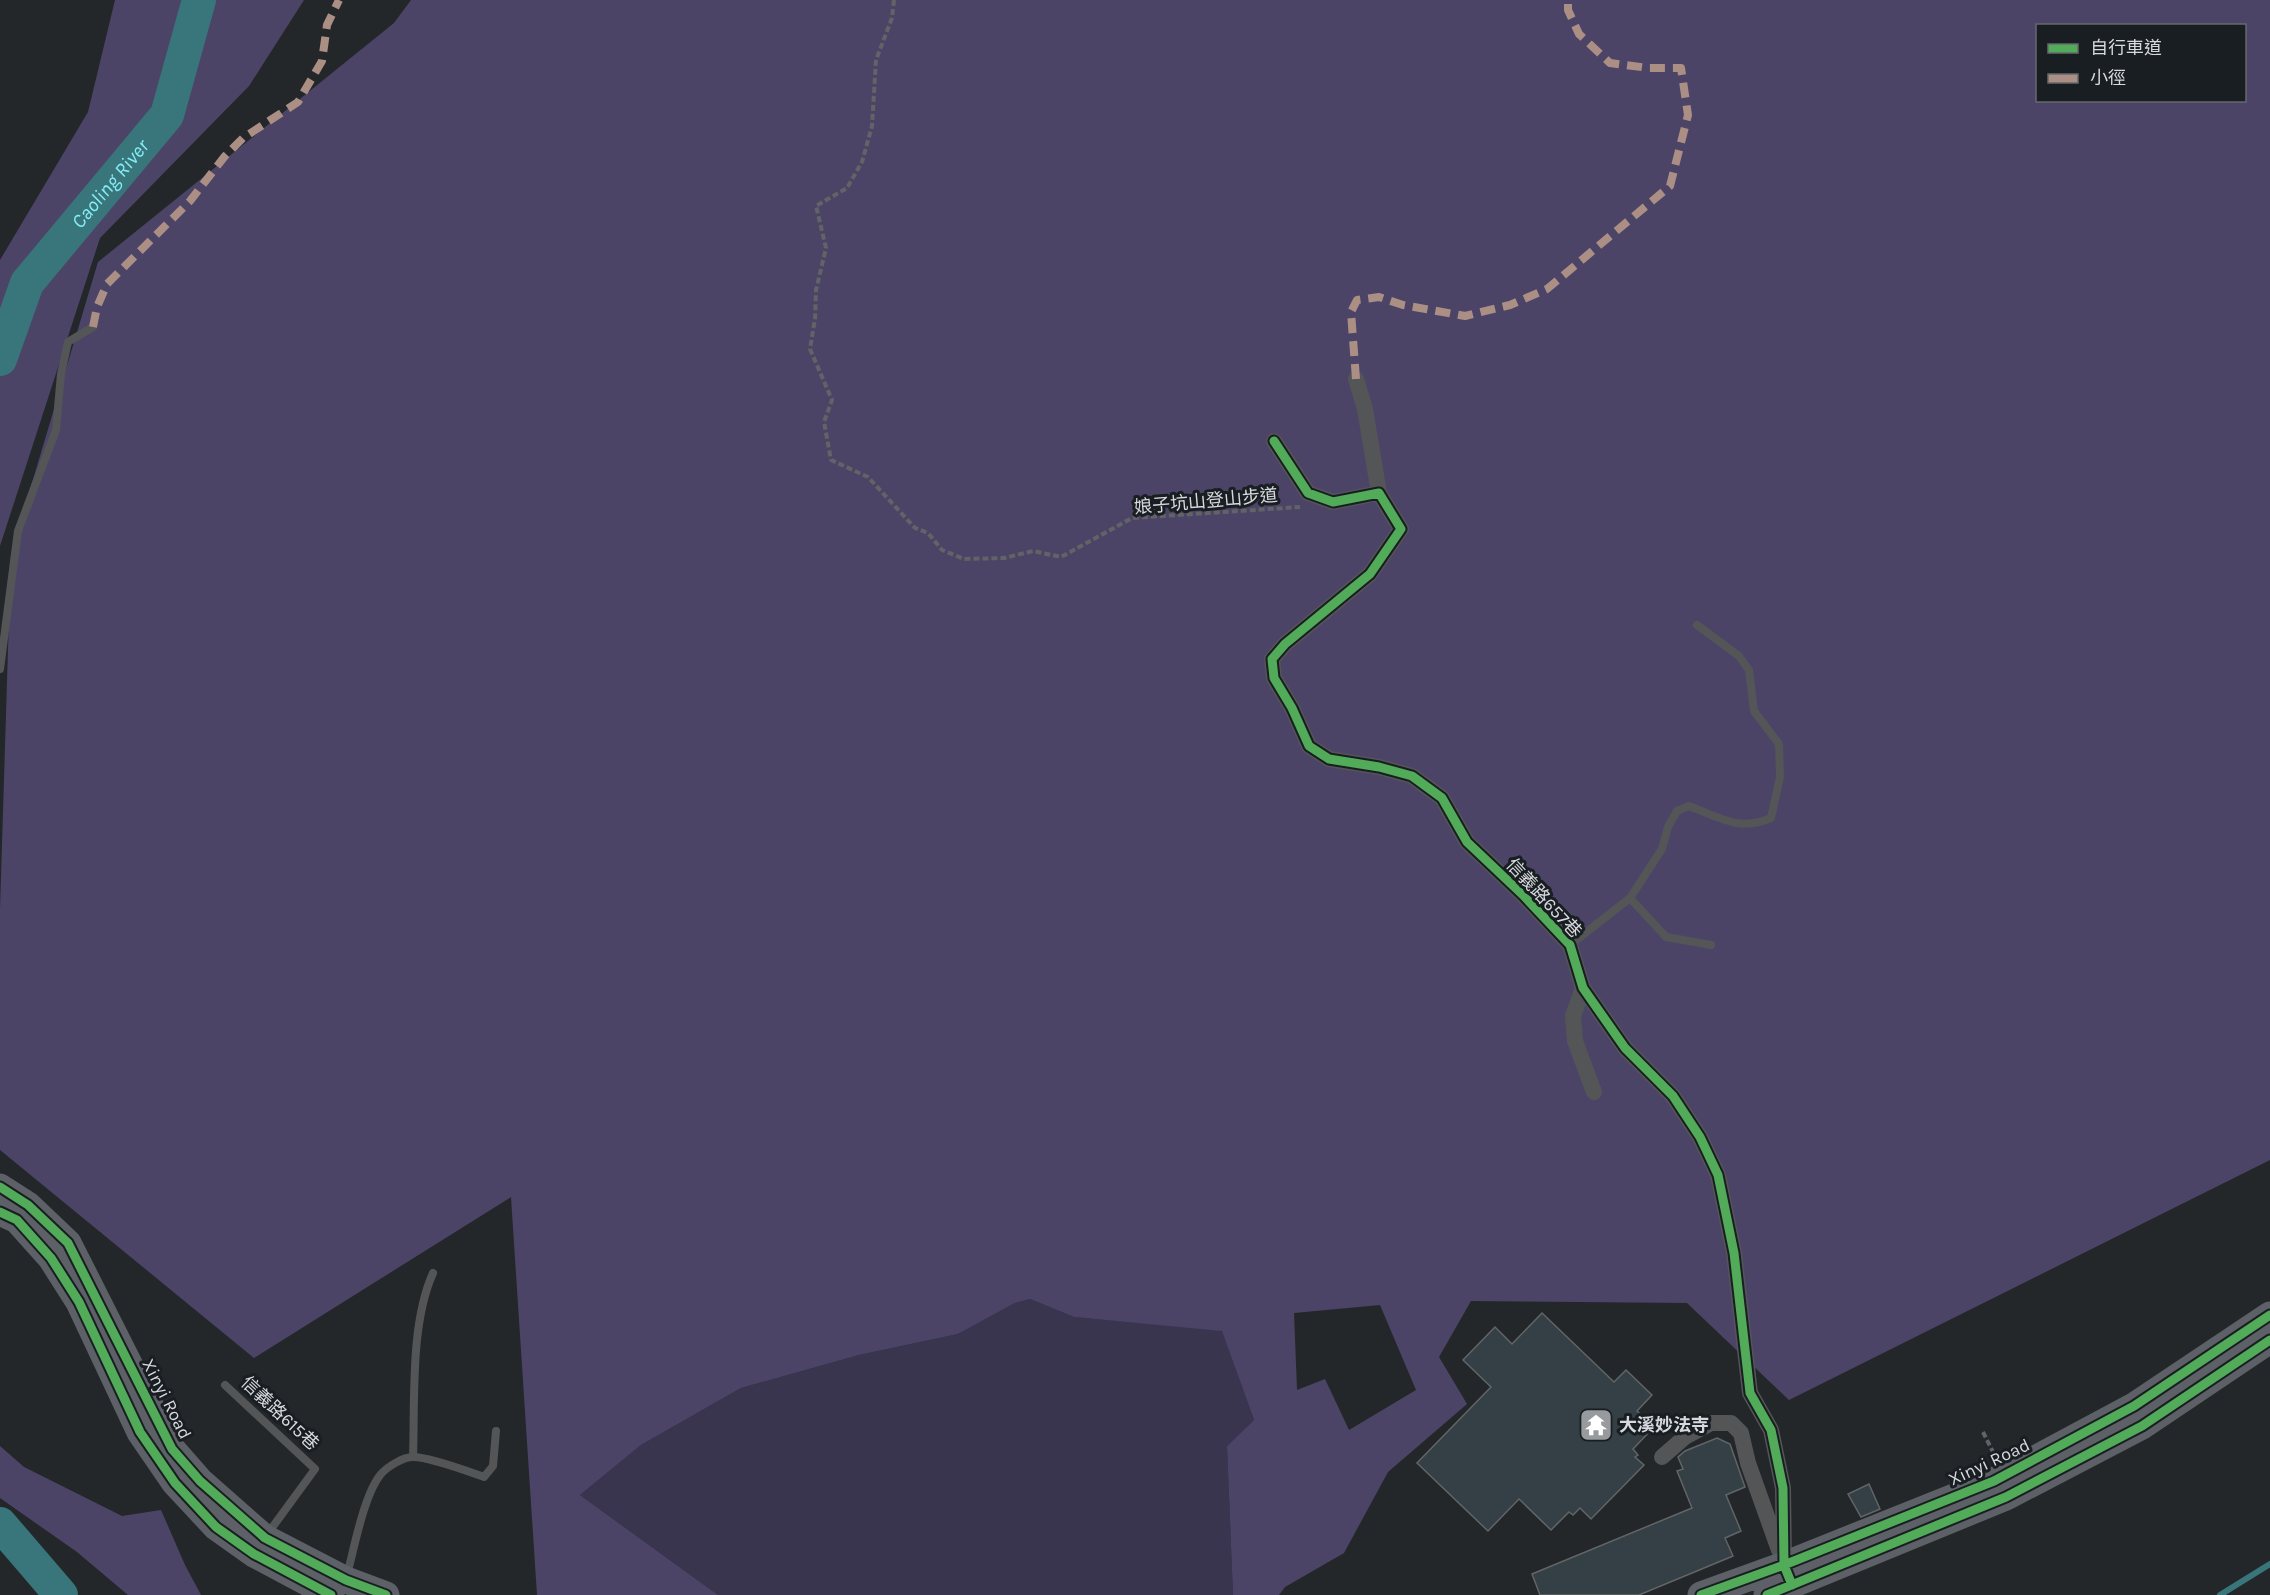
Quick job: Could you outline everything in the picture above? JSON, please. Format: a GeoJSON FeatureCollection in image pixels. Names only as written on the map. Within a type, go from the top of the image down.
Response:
{"type":"FeatureCollection","features":[{"type":"Feature","properties":{"kind":"main road","name":"Xinyi Road"},"geometry":{"type":"LineString","coordinates":[[0,1187],[28,1205],[68,1242],[172,1449],[259,1546]]}},
{"type":"Feature","properties":{"kind":"main road","name":"Xinyi Road"},"geometry":{"type":"LineString","coordinates":[[0,1212],[17,1220],[51,1258],[80,1302],[140,1432],[175,1483],[216,1527],[340,1587],[386,1595]]}},
{"type":"Feature","properties":{"kind":"main road","name":"Xinyi Road"},"geometry":{"type":"LineString","coordinates":[[1767,1595],[1788,1575],[1994,1481],[2134,1406],[2270,1315]]}},
{"type":"Feature","properties":{"kind":"main road","name":"Xinyi Road"},"geometry":{"type":"LineString","coordinates":[[1701,1595],[1788,1575],[2006,1497],[2142,1426],[2270,1340]]}},
{"type":"Feature","properties":{"kind":"street"},"geometry":{"type":"LineString","coordinates":[[1274,441],[1308,493],[1333,502],[1379,493],[1365,409],[1356,379]]}},
{"type":"Feature","properties":{"kind":"street","name":"信義路657巷"},"geometry":{"type":"LineString","coordinates":[[1379,493],[1401,529],[1370,574],[1286,644],[1272,659],[1274,678],[1292,708],[1309,746],[1329,759],[1379,767],[1412,776],[1442,798],[1467,842],[1523,895],[1570,945],[1583,988],[1625,1048],[1673,1096],[1700,1137],[1718,1175],[1734,1253],[1750,1393],[1771,1430],[1783,1488],[1788,1575]]}},
{"type":"Feature","properties":{"kind":"street"},"geometry":{"type":"LineString","coordinates":[[1583,988],[1573,1016],[1575,1041],[1594,1092]]}},
{"type":"Feature","properties":{"kind":"street"},"geometry":{"type":"LineString","coordinates":[[1662,1457],[1685,1437],[1711,1423],[1731,1424],[1741,1433],[1748,1463],[1788,1575]]}},
{"type":"Feature","properties":{"kind":"lane"},"geometry":{"type":"LineString","coordinates":[[0,669],[18,531],[56,430],[61,374],[68,342],[93,327]]}},
{"type":"Feature","properties":{"kind":"lane"},"geometry":{"type":"LineString","coordinates":[[1570,945],[1630,898],[1662,849],[1668,827],[1677,811],[1689,806],[1730,822],[1755,825],[1771,818],[1780,777],[1779,744],[1754,711],[1749,670],[1739,656],[1697,625]]}},
{"type":"Feature","properties":{"kind":"lane"},"geometry":{"type":"LineString","coordinates":[[1630,898],[1666,937],[1712,945]]}},
{"type":"Feature","properties":{"kind":"lane"},"geometry":{"type":"LineString","coordinates":[[413,1457],[416,1359],[425,1291],[433,1273]]}},
{"type":"Feature","properties":{"kind":"lane","name":"信義路615巷"},"geometry":{"type":"LineString","coordinates":[[225,1385],[315,1469],[259,1546]]}},
{"type":"Feature","properties":{"kind":"lane"},"geometry":{"type":"LineString","coordinates":[[340,1587],[369,1499],[381,1474],[403,1458],[413,1457],[459,1468],[484,1477],[493,1466],[496,1431]]}},
{"type":"Feature","properties":{"kind":"shaded area"},"geometry":{"type":"Polygon","coordinates":[[[115,0],[304,0],[249,86],[100,238],[0,546],[0,260],[88,112],[115,0]]]}},
{"type":"Feature","properties":{"kind":"shaded area"},"geometry":{"type":"Polygon","coordinates":[[[411,0],[2270,0],[2270,1160],[1789,1400],[1687,1303],[1471,1301],[1439,1357],[1467,1404],[1388,1472],[1344,1553],[1285,1587],[1279,1595],[1233,1595],[1227,1446],[1254,1420],[1222,1331],[1074,1317],[1030,1299],[1015,1303],[958,1334],[859,1355],[741,1388],[641,1445],[580,1495],[718,1595],[537,1595],[511,1197],[254,1358],[0,1150],[0,909],[11,553],[98,262],[394,23],[411,0]],[[1380,1305],[1294,1313],[1297,1390],[1325,1379],[1349,1430],[1416,1390],[1380,1305]]]}},
{"type":"Feature","properties":{"kind":"shaded area"},"geometry":{"type":"Polygon","coordinates":[[[1030,1299],[1074,1317],[1222,1330],[1254,1420],[1227,1446],[1233,1595],[718,1595],[580,1495],[641,1445],[741,1388],[859,1355],[958,1334],[1015,1303],[1030,1299]]]}},
{"type":"Feature","properties":{"kind":"shaded area"},"geometry":{"type":"Polygon","coordinates":[[[0,1446],[24,1467],[122,1516],[161,1510],[201,1595],[128,1595],[77,1552],[0,1498],[0,1446]]]}},
{"type":"Feature","properties":{"kind":"building"},"geometry":{"type":"Polygon","coordinates":[[[1542,1313],[1614,1382],[1626,1370],[1652,1395],[1637,1411],[1654,1427],[1633,1449],[1638,1455],[1635,1457],[1644,1465],[1591,1519],[1580,1508],[1573,1515],[1569,1512],[1551,1530],[1519,1499],[1488,1531],[1417,1463],[1491,1387],[1463,1360],[1495,1327],[1512,1344],[1542,1313]]]}},
{"type":"Feature","properties":{"kind":"building"},"geometry":{"type":"Polygon","coordinates":[[[1717,1438],[1730,1444],[1745,1487],[1726,1495],[1741,1531],[1725,1538],[1733,1556],[1639,1595],[1540,1595],[1532,1574],[1692,1508],[1677,1471],[1683,1469],[1678,1457],[1685,1451],[1717,1438]]]}},
{"type":"Feature","properties":{"kind":"building"},"geometry":{"type":"Polygon","coordinates":[[[1869,1484],[1880,1509],[1861,1517],[1848,1494],[1869,1484]]]}},
{"type":"Feature","properties":{"kind":"waterway","name":"Caoling River"},"geometry":{"type":"LineString","coordinates":[[0,359],[27,283],[167,115],[199,0]]}},
{"type":"Feature","properties":{"kind":"waterway","name":"Caoling River"},"geometry":{"type":"LineString","coordinates":[[0,1524],[61,1595]]}},
{"type":"Feature","properties":{"kind":"waterway"},"geometry":{"type":"LineString","coordinates":[[2220,1595],[2270,1564]]}},
{"type":"Feature","properties":{"kind":"marked path"},"geometry":{"type":"LineString","coordinates":[[93,327],[97,307],[107,284],[190,201],[225,156],[243,138],[298,102],[322,61],[327,25],[339,0]]}},
{"type":"Feature","properties":{"kind":"marked path"},"geometry":{"type":"LineString","coordinates":[[1356,379],[1351,312],[1357,300],[1379,297],[1403,305],[1465,316],[1510,305],[1547,289],[1670,186],[1688,115],[1681,68],[1649,68],[1610,63],[1579,34],[1568,10],[1568,0]]}},
{"type":"Feature","properties":{"kind":"cycle path"},"geometry":{"type":"LineString","coordinates":[[1274,441],[1308,493],[1333,502],[1379,493],[1401,529],[1370,574],[1285,644],[1272,659],[1274,678],[1292,708],[1309,746],[1329,759],[1379,767],[1412,776],[1442,798],[1467,842],[1523,895],[1570,945],[1583,988],[1625,1048],[1673,1096],[1700,1137],[1718,1175],[1734,1253],[1750,1393],[1771,1430],[1783,1488],[1784,1565],[1792,1585]]}},
{"type":"Feature","properties":{"kind":"cycle path"},"geometry":{"type":"LineString","coordinates":[[0,1187],[28,1205],[68,1243],[172,1449],[200,1481],[265,1538],[346,1580],[386,1595]]}},
{"type":"Feature","properties":{"kind":"cycle path"},"geometry":{"type":"LineString","coordinates":[[0,1212],[17,1220],[51,1258],[79,1302],[140,1432],[175,1483],[216,1527],[254,1554],[331,1595]]}},
{"type":"Feature","properties":{"kind":"cycle path"},"geometry":{"type":"LineString","coordinates":[[1701,1595],[1784,1565],[1994,1481],[2134,1406],[2270,1315]]}},
{"type":"Feature","properties":{"kind":"cycle path"},"geometry":{"type":"LineString","coordinates":[[1767,1595],[2006,1497],[2142,1426],[2270,1340]]}},
{"type":"Feature","properties":{"kind":"place","name":"大溪妙法寺"},"geometry":{"type":"Point","coordinates":[1596,1425]}}]}
